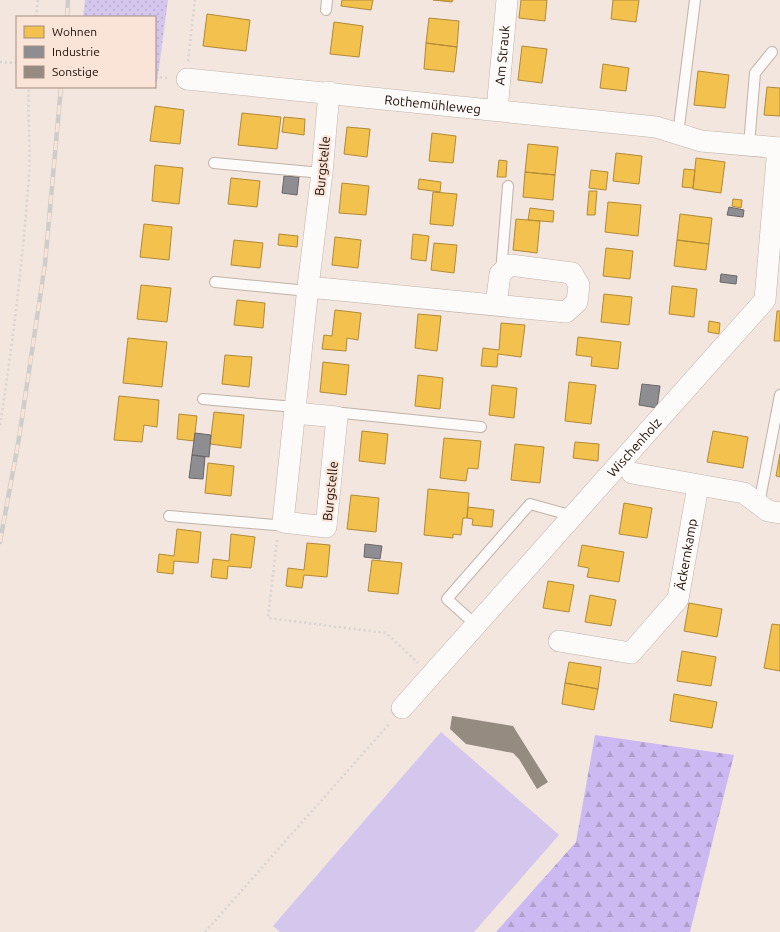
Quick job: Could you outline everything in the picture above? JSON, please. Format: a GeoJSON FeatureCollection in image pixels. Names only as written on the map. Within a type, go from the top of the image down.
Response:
{"type":"FeatureCollection","features":[{"type":"Feature","properties":{"kind":"street","name":"Am Strauk"},"geometry":{"type":"LineString","coordinates":[[497,110],[507,0]]}},
{"type":"Feature","properties":{"kind":"street","name":"Rothemühleweg"},"geometry":{"type":"LineString","coordinates":[[187,79],[329,92],[656,127],[701,141],[779,148]]}},
{"type":"Feature","properties":{"kind":"street","name":"Burgstelle"},"geometry":{"type":"LineString","coordinates":[[329,92],[322,173],[283,522],[326,527],[337,417]]}},
{"type":"Feature","properties":{"kind":"street","name":"Wischenholz"},"geometry":{"type":"LineString","coordinates":[[402,708],[765,300],[779,148]]}},
{"type":"Feature","properties":{"kind":"street"},"geometry":{"type":"LineString","coordinates":[[308,289],[566,312],[577,302],[579,285],[572,272],[510,265],[500,274],[496,305]]}},
{"type":"Feature","properties":{"kind":"street"},"geometry":{"type":"LineString","coordinates":[[295,410],[337,417]]}},
{"type":"Feature","properties":{"kind":"street"},"geometry":{"type":"LineString","coordinates":[[632,473],[744,493],[768,511],[780,513]]}},
{"type":"Feature","properties":{"kind":"street","name":"Äckernkamp"},"geometry":{"type":"LineString","coordinates":[[559,641],[632,653],[678,599],[698,486]]}},
{"type":"Feature","properties":{"kind":"lane"},"geometry":{"type":"LineString","coordinates":[[678,134],[695,0]]}},
{"type":"Feature","properties":{"kind":"lane"},"geometry":{"type":"LineString","coordinates":[[749,145],[755,73],[772,52]]}},
{"type":"Feature","properties":{"kind":"lane"},"geometry":{"type":"LineString","coordinates":[[214,163],[322,173]]}},
{"type":"Feature","properties":{"kind":"lane"},"geometry":{"type":"LineString","coordinates":[[500,274],[508,186]]}},
{"type":"Feature","properties":{"kind":"lane"},"geometry":{"type":"LineString","coordinates":[[215,282],[308,289]]}},
{"type":"Feature","properties":{"kind":"lane"},"geometry":{"type":"LineString","coordinates":[[759,504],[780,395]]}},
{"type":"Feature","properties":{"kind":"lane"},"geometry":{"type":"LineString","coordinates":[[203,399],[295,410]]}},
{"type":"Feature","properties":{"kind":"lane"},"geometry":{"type":"LineString","coordinates":[[337,417],[343,413],[481,427]]}},
{"type":"Feature","properties":{"kind":"lane"},"geometry":{"type":"LineString","coordinates":[[476,625],[447,600],[530,504],[573,516]]}},
{"type":"Feature","properties":{"kind":"lane"},"geometry":{"type":"LineString","coordinates":[[169,516],[275,524],[283,522]]}},
{"type":"Feature","properties":{"kind":"path"},"geometry":{"type":"LineString","coordinates":[[36,16],[38,0]]}},
{"type":"Feature","properties":{"kind":"path"},"geometry":{"type":"LineString","coordinates":[[187,79],[195,0]]}},
{"type":"Feature","properties":{"kind":"path"},"geometry":{"type":"LineString","coordinates":[[0,62],[16,63]]}},
{"type":"Feature","properties":{"kind":"path"},"geometry":{"type":"LineString","coordinates":[[0,425],[12,351],[22,260],[29,173],[29,88]]}},
{"type":"Feature","properties":{"kind":"path"},"geometry":{"type":"LineString","coordinates":[[283,522],[278,531],[268,618],[386,633],[432,676]]}},
{"type":"Feature","properties":{"kind":"path"},"geometry":{"type":"LineString","coordinates":[[205,932],[402,708]]}},
{"type":"Feature","properties":{"kind":"shaded area"},"geometry":{"type":"Polygon","coordinates":[[[85,0],[168,0],[157,82],[156,16],[83,16],[85,0]]]}},
{"type":"Feature","properties":{"kind":"shaded area"},"geometry":{"type":"Polygon","coordinates":[[[441,732],[559,835],[474,932],[280,932],[273,926],[441,732]]]}},
{"type":"Feature","properties":{"kind":"green space"},"geometry":{"type":"Polygon","coordinates":[[[595,735],[734,755],[690,932],[496,932],[576,842],[595,735]]]}},
{"type":"Feature","properties":{"kind":"building: Wohnen"},"geometry":{"type":"Polygon","coordinates":[[[342,0],[373,0],[371,10],[341,6],[342,0]]]}},
{"type":"Feature","properties":{"kind":"building: Wohnen"},"geometry":{"type":"Polygon","coordinates":[[[433,0],[453,0],[452,2],[433,0]]]}},
{"type":"Feature","properties":{"kind":"building: Wohnen"},"geometry":{"type":"Polygon","coordinates":[[[521,0],[547,0],[545,21],[519,18],[521,0]]]}},
{"type":"Feature","properties":{"kind":"building: Wohnen"},"geometry":{"type":"Polygon","coordinates":[[[613,0],[639,0],[636,22],[611,19],[613,0]]]}},
{"type":"Feature","properties":{"kind":"building: Wohnen"},"geometry":{"type":"Polygon","coordinates":[[[207,14],[250,20],[246,51],[203,46],[207,14]]]}},
{"type":"Feature","properties":{"kind":"building: Wohnen"},"geometry":{"type":"Polygon","coordinates":[[[429,18],[459,21],[457,47],[426,43],[429,18]]]}},
{"type":"Feature","properties":{"kind":"building: Wohnen"},"geometry":{"type":"Polygon","coordinates":[[[334,22],[363,26],[359,57],[330,54],[334,22]]]}},
{"type":"Feature","properties":{"kind":"building: Wohnen"},"geometry":{"type":"Polygon","coordinates":[[[426,43],[457,47],[454,72],[424,69],[426,43]]]}},
{"type":"Feature","properties":{"kind":"building: Wohnen"},"geometry":{"type":"Polygon","coordinates":[[[522,46],[547,49],[542,83],[518,80],[522,46]]]}},
{"type":"Feature","properties":{"kind":"building: Wohnen"},"geometry":{"type":"Polygon","coordinates":[[[603,64],[629,68],[626,91],[600,88],[603,64]]]}},
{"type":"Feature","properties":{"kind":"building: Wohnen"},"geometry":{"type":"Polygon","coordinates":[[[698,71],[729,75],[725,108],[694,105],[698,71]]]}},
{"type":"Feature","properties":{"kind":"building: Wohnen"},"geometry":{"type":"Polygon","coordinates":[[[767,87],[780,88],[780,116],[764,115],[767,87]]]}},
{"type":"Feature","properties":{"kind":"building: Wohnen"},"geometry":{"type":"Polygon","coordinates":[[[155,106],[184,110],[180,144],[150,141],[155,106]]]}},
{"type":"Feature","properties":{"kind":"building: Wohnen"},"geometry":{"type":"Polygon","coordinates":[[[242,113],[281,117],[277,149],[238,145],[242,113]]]}},
{"type":"Feature","properties":{"kind":"building: Wohnen"},"geometry":{"type":"Polygon","coordinates":[[[284,117],[305,119],[304,135],[282,132],[284,117]]]}},
{"type":"Feature","properties":{"kind":"building: Wohnen"},"geometry":{"type":"Polygon","coordinates":[[[347,127],[370,129],[367,157],[344,154],[347,127]]]}},
{"type":"Feature","properties":{"kind":"building: Wohnen"},"geometry":{"type":"Polygon","coordinates":[[[432,133],[456,136],[453,163],[429,161],[432,133]]]}},
{"type":"Feature","properties":{"kind":"building: Wohnen"},"geometry":{"type":"Polygon","coordinates":[[[528,144],[558,147],[555,175],[525,172],[528,144]]]}},
{"type":"Feature","properties":{"kind":"building: Wohnen"},"geometry":{"type":"Polygon","coordinates":[[[616,153],[642,156],[639,184],[613,181],[616,153]]]}},
{"type":"Feature","properties":{"kind":"building: Wohnen"},"geometry":{"type":"Polygon","coordinates":[[[696,158],[725,162],[721,193],[693,189],[696,158]]]}},
{"type":"Feature","properties":{"kind":"building: Wohnen"},"geometry":{"type":"Polygon","coordinates":[[[499,160],[507,161],[506,177],[497,177],[499,160]]]}},
{"type":"Feature","properties":{"kind":"building: Wohnen"},"geometry":{"type":"Polygon","coordinates":[[[155,165],[183,168],[179,204],[152,201],[155,165]]]}},
{"type":"Feature","properties":{"kind":"building: Wohnen"},"geometry":{"type":"Polygon","coordinates":[[[684,169],[695,170],[693,188],[682,187],[684,169]]]}},
{"type":"Feature","properties":{"kind":"building: Wohnen"},"geometry":{"type":"Polygon","coordinates":[[[591,170],[608,172],[606,190],[589,188],[591,170]]]}},
{"type":"Feature","properties":{"kind":"building: Wohnen"},"geometry":{"type":"Polygon","coordinates":[[[525,172],[555,175],[553,200],[523,197],[525,172]]]}},
{"type":"Feature","properties":{"kind":"building: Wohnen"},"geometry":{"type":"Polygon","coordinates":[[[231,178],[260,181],[257,207],[228,204],[231,178]]]}},
{"type":"Feature","properties":{"kind":"building: Wohnen"},"geometry":{"type":"Polygon","coordinates":[[[419,179],[441,182],[440,192],[418,189],[419,179]]]}},
{"type":"Feature","properties":{"kind":"building: Wohnen"},"geometry":{"type":"Polygon","coordinates":[[[342,183],[369,186],[366,215],[339,213],[342,183]]]}},
{"type":"Feature","properties":{"kind":"building: Wohnen"},"geometry":{"type":"Polygon","coordinates":[[[589,191],[597,191],[595,215],[587,215],[589,191]]]}},
{"type":"Feature","properties":{"kind":"building: Wohnen"},"geometry":{"type":"Polygon","coordinates":[[[433,192],[457,194],[453,226],[430,224],[433,192]]]}},
{"type":"Feature","properties":{"kind":"building: Wohnen"},"geometry":{"type":"Polygon","coordinates":[[[733,199],[742,200],[741,208],[732,206],[733,199]]]}},
{"type":"Feature","properties":{"kind":"building: Wohnen"},"geometry":{"type":"Polygon","coordinates":[[[608,202],[641,205],[638,236],[605,232],[608,202]]]}},
{"type":"Feature","properties":{"kind":"building: Wohnen"},"geometry":{"type":"Polygon","coordinates":[[[530,208],[554,211],[553,222],[528,220],[530,208]]]}},
{"type":"Feature","properties":{"kind":"building: Wohnen"},"geometry":{"type":"Polygon","coordinates":[[[680,214],[712,218],[709,244],[677,240],[680,214]]]}},
{"type":"Feature","properties":{"kind":"building: Wohnen"},"geometry":{"type":"Polygon","coordinates":[[[516,219],[540,221],[537,253],[513,250],[516,219]]]}},
{"type":"Feature","properties":{"kind":"building: Wohnen"},"geometry":{"type":"Polygon","coordinates":[[[144,224],[172,227],[169,260],[140,257],[144,224]]]}},
{"type":"Feature","properties":{"kind":"building: Wohnen"},"geometry":{"type":"Polygon","coordinates":[[[279,234],[298,236],[297,247],[278,245],[279,234]]]}},
{"type":"Feature","properties":{"kind":"building: Wohnen"},"geometry":{"type":"Polygon","coordinates":[[[413,234],[429,236],[426,261],[411,259],[413,234]]]}},
{"type":"Feature","properties":{"kind":"building: Wohnen"},"geometry":{"type":"Polygon","coordinates":[[[335,237],[361,240],[358,268],[332,265],[335,237]]]}},
{"type":"Feature","properties":{"kind":"building: Wohnen"},"geometry":{"type":"Polygon","coordinates":[[[234,240],[263,243],[260,268],[231,265],[234,240]]]}},
{"type":"Feature","properties":{"kind":"building: Wohnen"},"geometry":{"type":"Polygon","coordinates":[[[677,240],[709,244],[706,270],[674,266],[677,240]]]}},
{"type":"Feature","properties":{"kind":"building: Wohnen"},"geometry":{"type":"Polygon","coordinates":[[[434,243],[457,245],[454,273],[431,270],[434,243]]]}},
{"type":"Feature","properties":{"kind":"building: Wohnen"},"geometry":{"type":"Polygon","coordinates":[[[606,248],[633,251],[630,279],[603,276],[606,248]]]}},
{"type":"Feature","properties":{"kind":"building: Wohnen"},"geometry":{"type":"Polygon","coordinates":[[[141,285],[171,288],[167,322],[137,319],[141,285]]]}},
{"type":"Feature","properties":{"kind":"building: Wohnen"},"geometry":{"type":"Polygon","coordinates":[[[672,286],[697,289],[694,317],[669,314],[672,286]]]}},
{"type":"Feature","properties":{"kind":"building: Wohnen"},"geometry":{"type":"Polygon","coordinates":[[[604,294],[632,297],[629,325],[601,322],[604,294]]]}},
{"type":"Feature","properties":{"kind":"building: Wohnen"},"geometry":{"type":"Polygon","coordinates":[[[237,300],[265,303],[263,328],[234,325],[237,300]]]}},
{"type":"Feature","properties":{"kind":"building: Wohnen"},"geometry":{"type":"Polygon","coordinates":[[[335,310],[361,313],[358,340],[347,338],[346,351],[322,349],[324,335],[332,336],[335,310]]]}},
{"type":"Feature","properties":{"kind":"building: Wohnen"},"geometry":{"type":"Polygon","coordinates":[[[777,311],[780,311],[780,341],[774,341],[777,311]]]}},
{"type":"Feature","properties":{"kind":"building: Wohnen"},"geometry":{"type":"Polygon","coordinates":[[[418,314],[441,316],[437,351],[415,348],[418,314]]]}},
{"type":"Feature","properties":{"kind":"building: Wohnen"},"geometry":{"type":"Polygon","coordinates":[[[709,321],[720,323],[719,334],[708,332],[709,321]]]}},
{"type":"Feature","properties":{"kind":"building: Wohnen"},"geometry":{"type":"Polygon","coordinates":[[[501,323],[525,325],[521,357],[498,354],[497,367],[481,366],[483,348],[499,350],[501,323]]]}},
{"type":"Feature","properties":{"kind":"building: Wohnen"},"geometry":{"type":"Polygon","coordinates":[[[578,337],[621,342],[618,369],[591,366],[592,357],[576,355],[578,337]]]}},
{"type":"Feature","properties":{"kind":"building: Wohnen"},"geometry":{"type":"Polygon","coordinates":[[[128,338],[167,342],[162,387],[123,383],[128,338]]]}},
{"type":"Feature","properties":{"kind":"building: Wohnen"},"geometry":{"type":"Polygon","coordinates":[[[225,355],[252,357],[249,387],[222,384],[225,355]]]}},
{"type":"Feature","properties":{"kind":"building: Wohnen"},"geometry":{"type":"Polygon","coordinates":[[[323,362],[349,365],[346,395],[320,392],[323,362]]]}},
{"type":"Feature","properties":{"kind":"building: Wohnen"},"geometry":{"type":"Polygon","coordinates":[[[418,375],[443,378],[440,409],[415,406],[418,375]]]}},
{"type":"Feature","properties":{"kind":"building: Wohnen"},"geometry":{"type":"Polygon","coordinates":[[[569,382],[596,385],[591,424],[565,421],[569,382]]]}},
{"type":"Feature","properties":{"kind":"building: Wohnen"},"geometry":{"type":"Polygon","coordinates":[[[492,385],[517,388],[514,418],[489,415],[492,385]]]}},
{"type":"Feature","properties":{"kind":"building: Wohnen"},"geometry":{"type":"Polygon","coordinates":[[[119,396],[159,400],[157,427],[144,425],[142,442],[114,440],[119,396]]]}},
{"type":"Feature","properties":{"kind":"building: Wohnen"},"geometry":{"type":"Polygon","coordinates":[[[214,412],[244,415],[241,448],[210,444],[214,412]]]}},
{"type":"Feature","properties":{"kind":"building: Wohnen"},"geometry":{"type":"Polygon","coordinates":[[[179,414],[197,416],[194,441],[177,439],[179,414]]]}},
{"type":"Feature","properties":{"kind":"building: Wohnen"},"geometry":{"type":"Polygon","coordinates":[[[362,431],[388,434],[385,464],[359,461],[362,431]]]}},
{"type":"Feature","properties":{"kind":"building: Wohnen"},"geometry":{"type":"Polygon","coordinates":[[[713,431],[748,437],[743,468],[707,462],[713,431]]]}},
{"type":"Feature","properties":{"kind":"building: Wohnen"},"geometry":{"type":"Polygon","coordinates":[[[444,438],[481,441],[478,469],[468,468],[466,481],[440,478],[444,438]]]}},
{"type":"Feature","properties":{"kind":"building: Wohnen"},"geometry":{"type":"Polygon","coordinates":[[[575,442],[599,444],[598,461],[573,458],[575,442]]]}},
{"type":"Feature","properties":{"kind":"building: Wohnen"},"geometry":{"type":"Polygon","coordinates":[[[515,444],[544,447],[540,483],[511,480],[515,444]]]}},
{"type":"Feature","properties":{"kind":"building: Wohnen"},"geometry":{"type":"Polygon","coordinates":[[[780,454],[780,477],[776,476],[780,454]]]}},
{"type":"Feature","properties":{"kind":"building: Wohnen"},"geometry":{"type":"Polygon","coordinates":[[[208,463],[234,466],[231,496],[205,493],[208,463]]]}},
{"type":"Feature","properties":{"kind":"building: Wohnen"},"geometry":{"type":"Polygon","coordinates":[[[428,489],[469,493],[467,518],[463,518],[461,535],[453,534],[453,538],[424,535],[428,489]]]}},
{"type":"Feature","properties":{"kind":"building: Wohnen"},"geometry":{"type":"Polygon","coordinates":[[[351,495],[379,498],[376,532],[347,529],[351,495]]]}},
{"type":"Feature","properties":{"kind":"building: Wohnen"},"geometry":{"type":"Polygon","coordinates":[[[624,503],[652,508],[647,538],[619,534],[624,503]]]}},
{"type":"Feature","properties":{"kind":"building: Wohnen"},"geometry":{"type":"Polygon","coordinates":[[[468,507],[494,510],[492,527],[472,525],[473,519],[467,518],[468,507]]]}},
{"type":"Feature","properties":{"kind":"building: Wohnen"},"geometry":{"type":"Polygon","coordinates":[[[177,529],[201,532],[198,563],[174,561],[173,574],[157,572],[159,554],[174,556],[177,529]]]}},
{"type":"Feature","properties":{"kind":"building: Wohnen"},"geometry":{"type":"Polygon","coordinates":[[[231,534],[255,537],[251,568],[228,566],[227,579],[211,577],[213,559],[229,561],[231,534]]]}},
{"type":"Feature","properties":{"kind":"building: Wohnen"},"geometry":{"type":"Polygon","coordinates":[[[307,543],[330,545],[327,577],[304,575],[302,588],[286,586],[288,568],[304,570],[307,543]]]}},
{"type":"Feature","properties":{"kind":"building: Wohnen"},"geometry":{"type":"Polygon","coordinates":[[[582,545],[624,552],[619,582],[587,577],[589,568],[578,566],[582,545]]]}},
{"type":"Feature","properties":{"kind":"building: Wohnen"},"geometry":{"type":"Polygon","coordinates":[[[372,560],[402,563],[398,594],[368,591],[372,560]]]}},
{"type":"Feature","properties":{"kind":"building: Wohnen"},"geometry":{"type":"Polygon","coordinates":[[[548,581],[574,585],[569,612],[543,608],[548,581]]]}},
{"type":"Feature","properties":{"kind":"building: Wohnen"},"geometry":{"type":"Polygon","coordinates":[[[590,595],[616,600],[611,626],[585,622],[590,595]]]}},
{"type":"Feature","properties":{"kind":"building: Wohnen"},"geometry":{"type":"Polygon","coordinates":[[[689,603],[722,609],[717,637],[684,631],[689,603]]]}},
{"type":"Feature","properties":{"kind":"building: Wohnen"},"geometry":{"type":"Polygon","coordinates":[[[772,624],[780,625],[780,671],[764,668],[772,624]]]}},
{"type":"Feature","properties":{"kind":"building: Wohnen"},"geometry":{"type":"Polygon","coordinates":[[[682,651],[716,657],[711,686],[677,681],[682,651]]]}},
{"type":"Feature","properties":{"kind":"building: Wohnen"},"geometry":{"type":"Polygon","coordinates":[[[569,662],[601,667],[598,689],[565,683],[569,662]]]}},
{"type":"Feature","properties":{"kind":"building: Wohnen"},"geometry":{"type":"Polygon","coordinates":[[[565,683],[598,689],[594,710],[562,704],[565,683]]]}},
{"type":"Feature","properties":{"kind":"building: Wohnen"},"geometry":{"type":"Polygon","coordinates":[[[674,694],[717,702],[712,728],[670,721],[674,694]]]}},
{"type":"Feature","properties":{"kind":"building: Industrie"},"geometry":{"type":"Polygon","coordinates":[[[284,176],[299,177],[297,195],[282,193],[284,176]]]}},
{"type":"Feature","properties":{"kind":"building: Industrie"},"geometry":{"type":"Polygon","coordinates":[[[729,207],[744,210],[743,217],[727,215],[729,207]]]}},
{"type":"Feature","properties":{"kind":"building: Industrie"},"geometry":{"type":"Polygon","coordinates":[[[721,274],[737,276],[736,284],[720,282],[721,274]]]}},
{"type":"Feature","properties":{"kind":"building: Industrie"},"geometry":{"type":"Polygon","coordinates":[[[642,384],[660,386],[657,408],[639,405],[642,384]]]}},
{"type":"Feature","properties":{"kind":"building: Industrie"},"geometry":{"type":"Polygon","coordinates":[[[195,433],[211,435],[209,457],[192,455],[195,433]]]}},
{"type":"Feature","properties":{"kind":"building: Industrie"},"geometry":{"type":"Polygon","coordinates":[[[192,455],[205,457],[203,479],[189,478],[192,455]]]}},
{"type":"Feature","properties":{"kind":"building: Industrie"},"geometry":{"type":"Polygon","coordinates":[[[365,544],[382,546],[380,559],[364,557],[365,544]]]}},
{"type":"Feature","properties":{"kind":"building: Sonstige"},"geometry":{"type":"Polygon","coordinates":[[[452,716],[513,726],[548,782],[537,789],[519,759],[513,753],[466,744],[450,729],[452,716]]]}},
{"type":"Feature","properties":{"kind":"railway"},"geometry":{"type":"LineString","coordinates":[[67,16],[68,0]]}},
{"type":"Feature","properties":{"kind":"railway"},"geometry":{"type":"LineString","coordinates":[[0,542],[19,438],[45,264],[61,88]]}}]}
